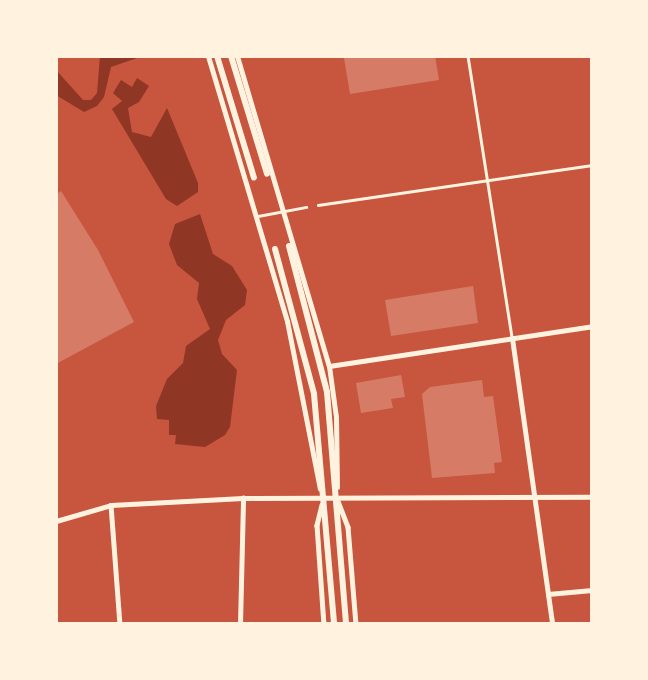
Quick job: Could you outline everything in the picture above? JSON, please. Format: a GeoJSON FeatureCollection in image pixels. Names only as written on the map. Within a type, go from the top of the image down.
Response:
{"type":"FeatureCollection","features":[{"type":"Feature","properties":{"kind":"main road"},"geometry":{"type":"LineString","coordinates":[[217,56],[254,178]]}},
{"type":"Feature","properties":{"kind":"main road"},"geometry":{"type":"LineString","coordinates":[[231,56],[267,174]]}},
{"type":"Feature","properties":{"kind":"main road"},"geometry":{"type":"LineString","coordinates":[[289,246],[327,391],[346,624]]}},
{"type":"Feature","properties":{"kind":"main road"},"geometry":{"type":"LineString","coordinates":[[275,249],[314,394],[334,624]]}},
{"type":"Feature","properties":{"kind":"street"},"geometry":{"type":"LineString","coordinates":[[208,56],[298,365],[323,500],[317,525],[324,624]]}},
{"type":"Feature","properties":{"kind":"street"},"geometry":{"type":"LineString","coordinates":[[237,56],[328,366],[336,417],[338,501],[348,527],[356,624]]}},
{"type":"Feature","properties":{"kind":"street"},"geometry":{"type":"LineString","coordinates":[[468,56],[485,181],[537,498],[552,624]]}},
{"type":"Feature","properties":{"kind":"street"},"geometry":{"type":"LineString","coordinates":[[318,205],[592,165]]}},
{"type":"Feature","properties":{"kind":"street"},"geometry":{"type":"LineString","coordinates":[[255,217],[306,207]]}},
{"type":"Feature","properties":{"kind":"street"},"geometry":{"type":"LineString","coordinates":[[328,366],[592,326]]}},
{"type":"Feature","properties":{"kind":"street"},"geometry":{"type":"LineString","coordinates":[[56,521],[111,505],[243,498],[338,501],[592,497]]}},
{"type":"Feature","properties":{"kind":"street"},"geometry":{"type":"LineString","coordinates":[[240,624],[243,498]]}},
{"type":"Feature","properties":{"kind":"street"},"geometry":{"type":"LineString","coordinates":[[111,505],[120,624]]}},
{"type":"Feature","properties":{"kind":"street"},"geometry":{"type":"LineString","coordinates":[[548,594],[592,590]]}},
{"type":"Feature","properties":{"kind":"shaded area"},"geometry":{"type":"Polygon","coordinates":[[[100,56],[143,56],[111,67],[104,97],[97,106],[84,112],[56,95],[56,70],[83,100],[91,100],[97,93],[100,56]]]}},
{"type":"Feature","properties":{"kind":"shaded area"},"geometry":{"type":"Polygon","coordinates":[[[137,78],[149,86],[139,102],[128,108],[132,132],[151,137],[167,108],[198,183],[198,192],[177,206],[166,199],[112,109],[122,101],[113,93],[121,80],[132,87],[137,78]]]}},
{"type":"Feature","properties":{"kind":"shaded area"},"geometry":{"type":"Polygon","coordinates":[[[200,214],[213,254],[232,266],[247,290],[245,305],[226,320],[218,340],[222,354],[237,370],[230,427],[225,435],[205,447],[175,444],[176,435],[169,435],[169,420],[157,419],[156,406],[167,379],[183,363],[186,346],[210,329],[197,299],[199,283],[177,265],[169,244],[175,224],[200,214]]]}},
{"type":"Feature","properties":{"kind":"building"},"geometry":{"type":"Polygon","coordinates":[[[435,56],[439,80],[350,94],[344,58],[435,56]]]}},
{"type":"Feature","properties":{"kind":"building"},"geometry":{"type":"Polygon","coordinates":[[[61,191],[98,250],[134,322],[56,364],[56,195],[61,191]]]}},
{"type":"Feature","properties":{"kind":"building"},"geometry":{"type":"Polygon","coordinates":[[[473,286],[478,323],[391,336],[385,300],[473,286]]]}},
{"type":"Feature","properties":{"kind":"building"},"geometry":{"type":"Polygon","coordinates":[[[401,375],[405,397],[391,399],[393,408],[361,413],[356,383],[401,375]]]}},
{"type":"Feature","properties":{"kind":"building"},"geometry":{"type":"Polygon","coordinates":[[[482,380],[484,397],[493,396],[502,462],[494,463],[495,473],[432,478],[422,394],[430,387],[482,380]]]}}]}
